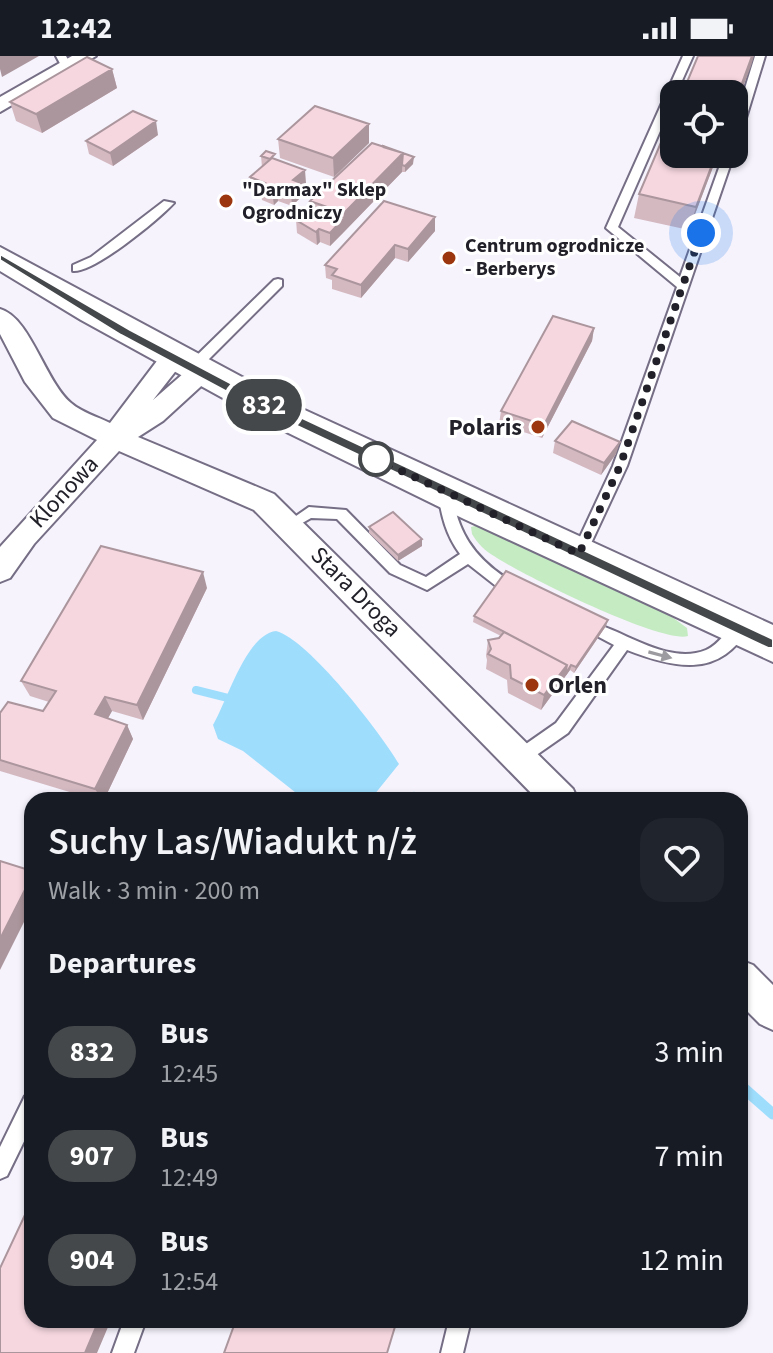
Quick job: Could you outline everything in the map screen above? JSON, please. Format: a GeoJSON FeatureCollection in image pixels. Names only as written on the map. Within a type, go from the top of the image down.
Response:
{"type":"FeatureCollection","features":[{"type":"Feature","properties":{"kind":"main road"},"geometry":{"type":"LineString","coordinates":[[0,257],[188,366],[445,492],[757,636]]}},
{"type":"Feature","properties":{"kind":"street"},"geometry":{"type":"LineString","coordinates":[[0,106],[64,62],[86,56]]}},
{"type":"Feature","properties":{"kind":"street","name":"Klonowa"},"geometry":{"type":"LineString","coordinates":[[0,317],[18,340],[47,396],[74,419],[114,439],[24,536],[0,570]]}},
{"type":"Feature","properties":{"kind":"street"},"geometry":{"type":"LineString","coordinates":[[114,439],[154,414],[188,366]]}},
{"type":"Feature","properties":{"kind":"street","name":"Stara Droga"},"geometry":{"type":"LineString","coordinates":[[114,439],[264,502],[553,792]]}},
{"type":"Feature","properties":{"kind":"street"},"geometry":{"type":"LineString","coordinates":[[748,986],[773,1011]]}},
{"type":"Feature","properties":{"kind":"lane"},"geometry":{"type":"LineString","coordinates":[[682,285],[612,228],[688,56]]}},
{"type":"Feature","properties":{"kind":"lane"},"geometry":{"type":"LineString","coordinates":[[748,95],[760,56]]}},
{"type":"Feature","properties":{"kind":"lane"},"geometry":{"type":"LineString","coordinates":[[579,554],[620,466],[724,168]]}},
{"type":"Feature","properties":{"kind":"lane"},"geometry":{"type":"LineString","coordinates":[[77,268],[95,260],[168,203]]}},
{"type":"Feature","properties":{"kind":"lane"},"geometry":{"type":"LineString","coordinates":[[188,366],[278,283]]}},
{"type":"Feature","properties":{"kind":"lane"},"geometry":{"type":"LineString","coordinates":[[445,492],[447,521],[469,556],[501,582]]}},
{"type":"Feature","properties":{"kind":"lane"},"geometry":{"type":"LineString","coordinates":[[290,525],[309,512],[341,514],[395,569],[427,584],[469,556]]}},
{"type":"Feature","properties":{"kind":"lane"},"geometry":{"type":"LineString","coordinates":[[602,632],[624,643],[683,660],[721,651],[757,636]]}},
{"type":"Feature","properties":{"kind":"lane"},"geometry":{"type":"LineString","coordinates":[[519,758],[562,728],[624,643]]}},
{"type":"Feature","properties":{"kind":"lane"},"geometry":{"type":"LineString","coordinates":[[0,1169],[24,1120]]}},
{"type":"Feature","properties":{"kind":"lane"},"geometry":{"type":"LineString","coordinates":[[123,1353],[132,1328]]}},
{"type":"Feature","properties":{"kind":"lane"},"geometry":{"type":"LineString","coordinates":[[452,1353],[458,1328]]}},
{"type":"Feature","properties":{"kind":"green space"},"geometry":{"type":"Polygon","coordinates":[[[479,525],[668,614],[687,628],[688,636],[673,636],[622,619],[509,565],[491,554],[472,534],[471,527],[479,525]]]}},
{"type":"Feature","properties":{"kind":"water"},"geometry":{"type":"Polygon","coordinates":[[[276,631],[306,651],[343,689],[377,731],[399,764],[376,792],[295,792],[243,751],[218,739],[213,725],[247,656],[265,635],[276,631]]]}},
{"type":"Feature","properties":{"kind":"building"},"geometry":{"type":"Polygon","coordinates":[[[698,56],[752,56],[743,80],[688,80],[698,56]]]}},
{"type":"Feature","properties":{"kind":"building"},"geometry":{"type":"Polygon","coordinates":[[[87,57],[112,69],[36,114],[10,102],[87,57]]]}},
{"type":"Feature","properties":{"kind":"building"},"geometry":{"type":"Polygon","coordinates":[[[315,106],[369,124],[333,158],[278,139],[315,106]]]}},
{"type":"Feature","properties":{"kind":"building"},"geometry":{"type":"Polygon","coordinates":[[[133,111],[156,121],[110,153],[86,141],[133,111]]]}},
{"type":"Feature","properties":{"kind":"building"},"geometry":{"type":"Polygon","coordinates":[[[372,143],[403,153],[344,213],[310,201],[372,143]]]}},
{"type":"Feature","properties":{"kind":"building"},"geometry":{"type":"Polygon","coordinates":[[[660,145],[660,168],[711,168],[696,207],[639,194],[660,145]]]}},
{"type":"Feature","properties":{"kind":"building"},"geometry":{"type":"Polygon","coordinates":[[[266,151],[275,154],[270,159],[261,156],[266,151]]]}},
{"type":"Feature","properties":{"kind":"building"},"geometry":{"type":"Polygon","coordinates":[[[403,153],[414,157],[405,166],[402,165],[403,153]]]}},
{"type":"Feature","properties":{"kind":"building"},"geometry":{"type":"Polygon","coordinates":[[[272,158],[305,170],[293,180],[301,183],[291,193],[277,188],[272,192],[260,187],[265,183],[250,177],[272,158]]]}},
{"type":"Feature","properties":{"kind":"building"},"geometry":{"type":"Polygon","coordinates":[[[384,201],[435,217],[408,249],[395,245],[361,285],[332,275],[337,269],[325,265],[384,201]]]}},
{"type":"Feature","properties":{"kind":"building"},"geometry":{"type":"Polygon","coordinates":[[[311,206],[344,218],[330,233],[319,229],[316,232],[296,220],[311,206]]]}},
{"type":"Feature","properties":{"kind":"building"},"geometry":{"type":"Polygon","coordinates":[[[553,316],[594,328],[544,425],[501,411],[553,316]]]}},
{"type":"Feature","properties":{"kind":"building"},"geometry":{"type":"Polygon","coordinates":[[[572,421],[620,442],[604,463],[555,441],[572,421]]]}},
{"type":"Feature","properties":{"kind":"building"},"geometry":{"type":"Polygon","coordinates":[[[393,512],[422,539],[398,555],[369,527],[393,512]]]}},
{"type":"Feature","properties":{"kind":"building"},"geometry":{"type":"Polygon","coordinates":[[[101,546],[203,572],[137,705],[105,697],[95,714],[127,725],[95,789],[0,760],[0,713],[8,702],[43,711],[56,691],[21,681],[101,546]]]}},
{"type":"Feature","properties":{"kind":"building"},"geometry":{"type":"Polygon","coordinates":[[[506,571],[608,620],[576,667],[571,665],[565,675],[567,665],[474,616],[506,571]]]}},
{"type":"Feature","properties":{"kind":"building"},"geometry":{"type":"Polygon","coordinates":[[[504,632],[567,665],[544,695],[511,678],[510,665],[488,654],[491,649],[488,640],[499,638],[504,632]]]}},
{"type":"Feature","properties":{"kind":"building"},"geometry":{"type":"Polygon","coordinates":[[[0,861],[24,868],[24,892],[0,939],[0,861]]]}},
{"type":"Feature","properties":{"kind":"building"},"geometry":{"type":"Polygon","coordinates":[[[24,1217],[24,1328],[96,1328],[85,1353],[0,1353],[0,1268],[24,1217]]]}},
{"type":"Feature","properties":{"kind":"building"},"geometry":{"type":"Polygon","coordinates":[[[233,1328],[395,1328],[387,1353],[224,1353],[233,1328]]]}},
{"type":"Feature","properties":{"kind":"waterway"},"geometry":{"type":"LineString","coordinates":[[196,690],[240,701]]}},
{"type":"Feature","properties":{"kind":"waterway"},"geometry":{"type":"LineString","coordinates":[[748,1092],[773,1114]]}},
{"type":"Feature","properties":{"kind":"bus line","name":"832"},"geometry":{"type":"LineString","coordinates":[[0,257],[126,333],[248,398],[773,644]]}},
{"type":"Feature","properties":{"kind":"place","name":"\"Darmax\" Sklep Ogrodniczy"},"geometry":{"type":"Point","coordinates":[226,201]}},
{"type":"Feature","properties":{"kind":"place","name":"Centrum ogrodnicze - Berberys"},"geometry":{"type":"Point","coordinates":[449,258]}},
{"type":"Feature","properties":{"kind":"place","name":"Polaris"},"geometry":{"type":"Point","coordinates":[538,427]}},
{"type":"Feature","properties":{"kind":"place","name":"Orlen"},"geometry":{"type":"Point","coordinates":[532,685]}},
{"type":"Feature","properties":{"kind":"route"},"geometry":{"type":"LineString","coordinates":[[376,459],[579,554],[620,466],[701,233]]}}]}
